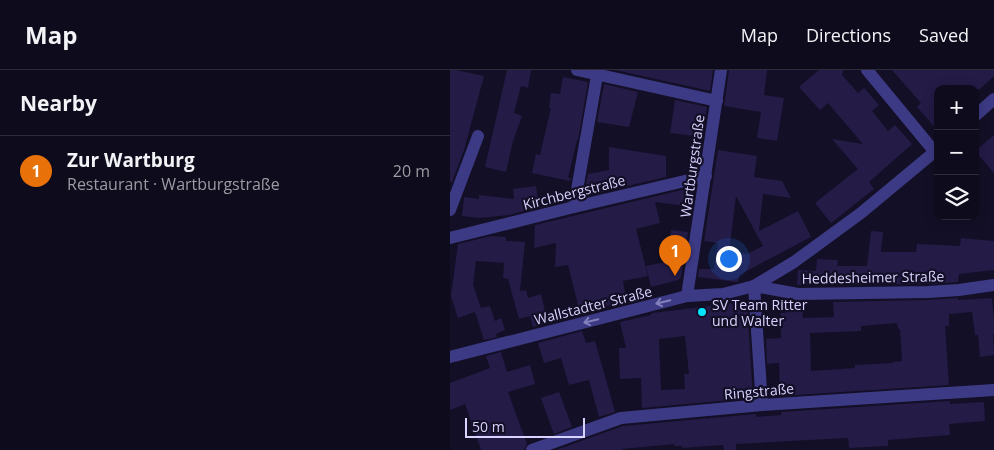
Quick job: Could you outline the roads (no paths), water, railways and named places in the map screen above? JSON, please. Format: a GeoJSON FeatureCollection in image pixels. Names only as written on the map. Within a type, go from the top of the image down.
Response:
{"type":"FeatureCollection","features":[{"type":"Feature","properties":{"kind":"street"},"geometry":{"type":"LineString","coordinates":[[577,70],[598,72],[717,101]]}},
{"type":"Feature","properties":{"kind":"street","name":"Wartburgstraße"},"geometry":{"type":"LineString","coordinates":[[687,296],[722,70]]}},
{"type":"Feature","properties":{"kind":"street"},"geometry":{"type":"LineString","coordinates":[[867,70],[934,148]]}},
{"type":"Feature","properties":{"kind":"street"},"geometry":{"type":"LineString","coordinates":[[574,207],[598,72]]}},
{"type":"Feature","properties":{"kind":"street"},"geometry":{"type":"LineString","coordinates":[[979,113],[994,100]]}},
{"type":"Feature","properties":{"kind":"street"},"geometry":{"type":"LineString","coordinates":[[450,210],[478,136]]}},
{"type":"Feature","properties":{"kind":"street","name":"Wallstadter Straße"},"geometry":{"type":"LineString","coordinates":[[450,356],[687,296],[723,294],[754,286],[794,262],[861,214],[934,152]]}},
{"type":"Feature","properties":{"kind":"street","name":"Kirchbergstraße"},"geometry":{"type":"LineString","coordinates":[[450,238],[706,176]]}},
{"type":"Feature","properties":{"kind":"street","name":"Heddesheimer Straße"},"geometry":{"type":"LineString","coordinates":[[754,286],[798,294],[928,292],[994,285]]}},
{"type":"Feature","properties":{"kind":"street"},"geometry":{"type":"LineString","coordinates":[[754,286],[762,405]]}},
{"type":"Feature","properties":{"kind":"street","name":"Ringstraße"},"geometry":{"type":"LineString","coordinates":[[532,450],[621,418],[762,405],[994,390]]}},
{"type":"Feature","properties":{"kind":"place","name":"Zur Wartburg"},"geometry":{"type":"Point","coordinates":[675,276]}},
{"type":"Feature","properties":{"kind":"place","name":"SV Team Ritter und Walter"},"geometry":{"type":"Point","coordinates":[702,312]}}]}
